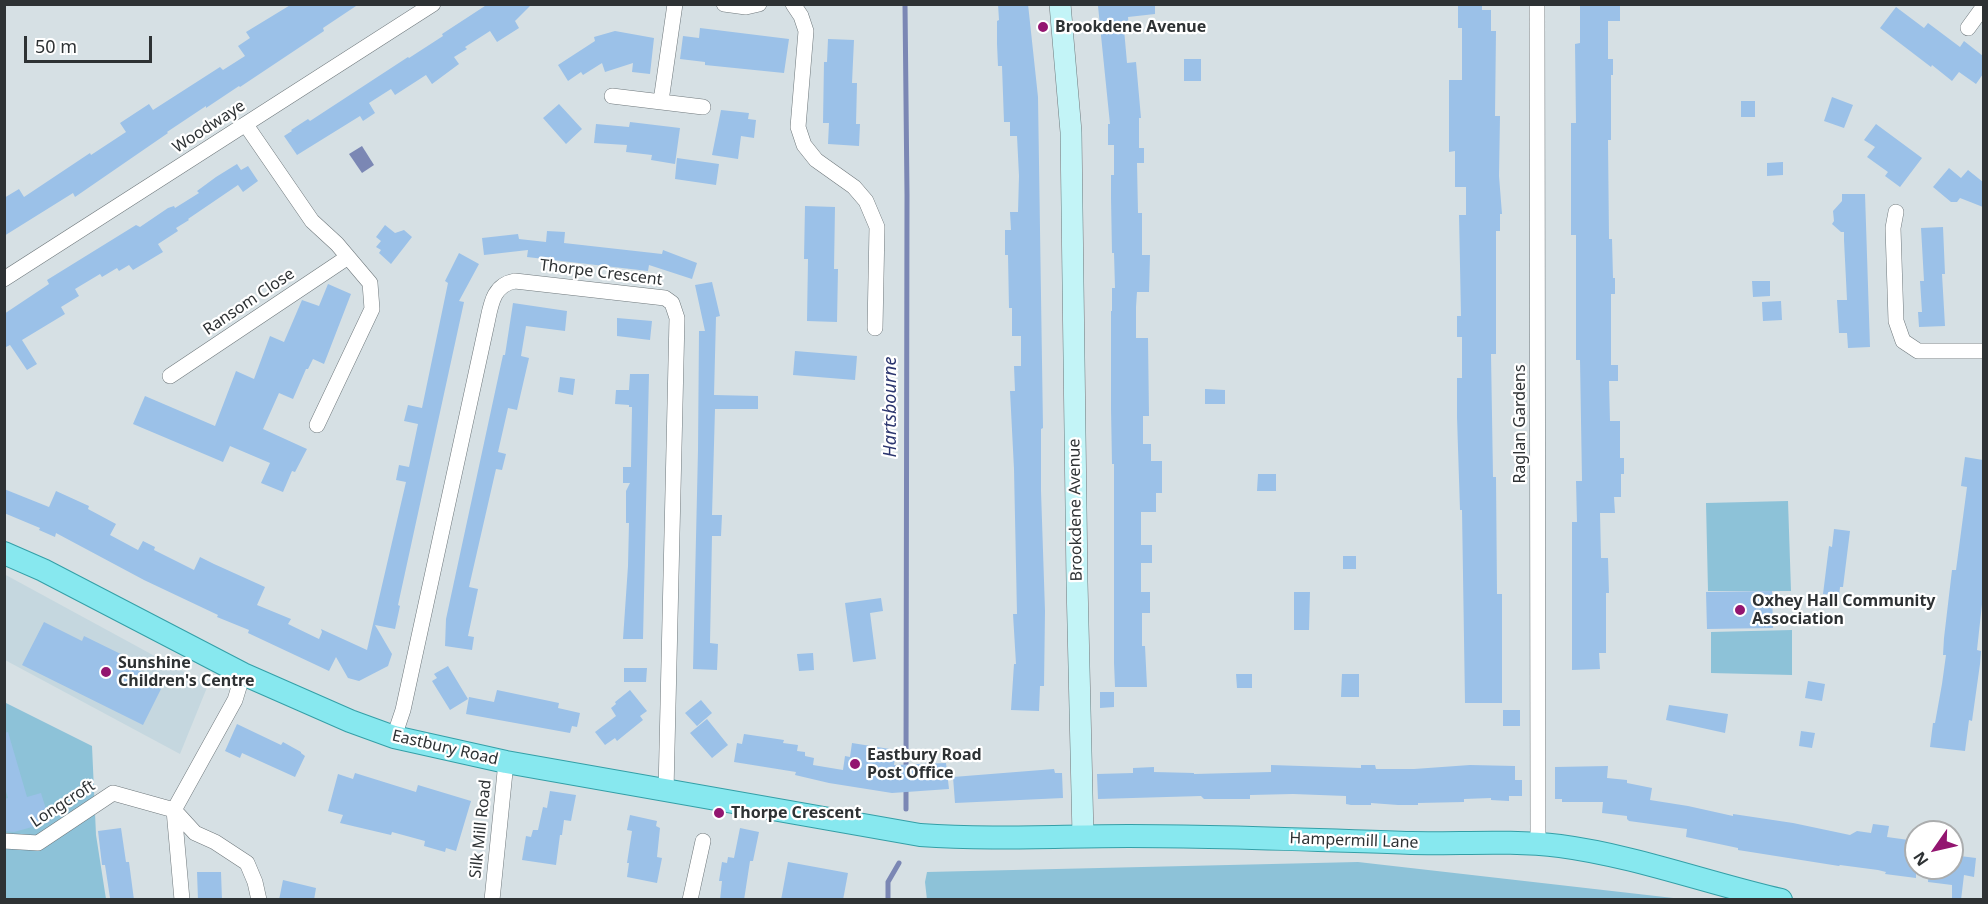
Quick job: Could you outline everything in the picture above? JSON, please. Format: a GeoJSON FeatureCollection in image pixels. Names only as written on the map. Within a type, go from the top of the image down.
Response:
{"type":"FeatureCollection","features":[{"type":"Feature","properties":{"kind":"main road","name":"Brookdene Avenue"},"geometry":{"type":"LineString","coordinates":[[1060,4],[1071,132],[1083,837]]}},
{"type":"Feature","properties":{"kind":"main road","name":"Eastbury Road"},"geometry":{"type":"LineString","coordinates":[[4,553],[43,570],[243,674],[350,721],[394,737],[506,762],[921,835]]}},
{"type":"Feature","properties":{"kind":"main road","name":"Hampermill Lane"},"geometry":{"type":"LineString","coordinates":[[921,835],[959,838],[1227,837],[1413,843],[1538,844],[1587,850],[1781,900]]}},
{"type":"Feature","properties":{"kind":"street","name":"Woodwaye"},"geometry":{"type":"LineString","coordinates":[[4,279],[433,4]]}},
{"type":"Feature","properties":{"kind":"street"},"geometry":{"type":"LineString","coordinates":[[661,102],[675,4]]}},
{"type":"Feature","properties":{"kind":"street"},"geometry":{"type":"LineString","coordinates":[[724,4],[746,7],[759,4]]}},
{"type":"Feature","properties":{"kind":"street"},"geometry":{"type":"LineString","coordinates":[[793,4],[801,16],[806,31],[798,127],[804,145],[816,160],[854,187],[866,201],[877,227],[875,328]]}},
{"type":"Feature","properties":{"kind":"street","name":"Raglan Gardens"},"geometry":{"type":"LineString","coordinates":[[1537,4],[1538,844]]}},
{"type":"Feature","properties":{"kind":"street"},"geometry":{"type":"LineString","coordinates":[[1968,28],[1983,6]]}},
{"type":"Feature","properties":{"kind":"street"},"geometry":{"type":"LineString","coordinates":[[612,96],[704,107]]}},
{"type":"Feature","properties":{"kind":"street"},"geometry":{"type":"LineString","coordinates":[[246,125],[312,221],[348,256],[370,283],[372,309],[317,425]]}},
{"type":"Feature","properties":{"kind":"street"},"geometry":{"type":"LineString","coordinates":[[1896,212],[1893,228],[1896,321],[1903,341],[1918,351],[1983,351]]}},
{"type":"Feature","properties":{"kind":"street","name":"Ransom Close"},"geometry":{"type":"LineString","coordinates":[[170,376],[348,256]]}},
{"type":"Feature","properties":{"kind":"street","name":"Thorpe Crescent"},"geometry":{"type":"LineString","coordinates":[[394,737],[403,710],[495,293],[504,284],[515,281],[665,298],[672,303],[677,318],[666,791]]}},
{"type":"Feature","properties":{"kind":"street"},"geometry":{"type":"LineString","coordinates":[[182,900],[174,810],[235,700],[243,674]]}},
{"type":"Feature","properties":{"kind":"street","name":"Silk Mill Road"},"geometry":{"type":"LineString","coordinates":[[492,900],[506,762]]}},
{"type":"Feature","properties":{"kind":"street","name":"Longcroft"},"geometry":{"type":"LineString","coordinates":[[4,841],[38,843],[113,793],[174,810]]}},
{"type":"Feature","properties":{"kind":"street"},"geometry":{"type":"LineString","coordinates":[[174,810],[195,833],[215,842],[247,863],[259,900]]}},
{"type":"Feature","properties":{"kind":"street"},"geometry":{"type":"LineString","coordinates":[[690,900],[703,841]]}},
{"type":"Feature","properties":{"kind":"shaded area"},"geometry":{"type":"Polygon","coordinates":[[[362,146],[374,165],[362,173],[349,154],[362,146]]]}},
{"type":"Feature","properties":{"kind":"shaded area"},"geometry":{"type":"Polygon","coordinates":[[[1788,501],[1791,591],[1708,591],[1706,503],[1788,501]]]}},
{"type":"Feature","properties":{"kind":"shaded area","name":"Sunshine Children's Centre"},"geometry":{"type":"Polygon","coordinates":[[[4,574],[208,685],[180,754],[5,660],[4,574]]]}},
{"type":"Feature","properties":{"kind":"shaded area"},"geometry":{"type":"Polygon","coordinates":[[[1792,630],[1792,675],[1711,673],[1711,632],[1792,630]]]}},
{"type":"Feature","properties":{"kind":"shaded area"},"geometry":{"type":"Polygon","coordinates":[[[4,702],[92,746],[96,835],[106,899],[5,899],[4,702]]]}},
{"type":"Feature","properties":{"kind":"shaded area"},"geometry":{"type":"Polygon","coordinates":[[[1358,862],[1682,899],[927,900],[925,882],[927,872],[1358,862]]]}},
{"type":"Feature","properties":{"kind":"building"},"geometry":{"type":"Polygon","coordinates":[[[292,4],[359,4],[323,28],[324,31],[167,132],[75,197],[73,193],[4,236],[4,198],[19,189],[24,197],[126,132],[120,123],[149,104],[153,110],[220,67],[223,70],[245,56],[238,46],[250,38],[246,32],[292,4]]]}},
{"type":"Feature","properties":{"kind":"building"},"geometry":{"type":"Polygon","coordinates":[[[488,4],[532,4],[515,21],[519,28],[497,42],[490,31],[465,47],[467,49],[454,57],[459,64],[432,84],[426,75],[395,95],[391,89],[369,103],[375,113],[363,121],[360,116],[297,155],[284,136],[291,130],[308,119],[310,121],[409,58],[488,4]]]}},
{"type":"Feature","properties":{"kind":"building"},"geometry":{"type":"Polygon","coordinates":[[[998,4],[1028,4],[1038,97],[1043,428],[1041,429],[1041,491],[1045,611],[1044,686],[1040,686],[1039,711],[1011,710],[1014,664],[1016,664],[1013,614],[1017,614],[1010,391],[1015,391],[1014,366],[1021,366],[1021,336],[1012,336],[1012,308],[1009,308],[1005,230],[1011,230],[1010,212],[1018,212],[1019,176],[1017,136],[1010,136],[1010,122],[1004,122],[1002,66],[998,66],[998,4]]]}},
{"type":"Feature","properties":{"kind":"building"},"geometry":{"type":"Polygon","coordinates":[[[1155,4],[1155,14],[1128,17],[1129,28],[1124,29],[1127,63],[1136,62],[1141,118],[1139,118],[1139,148],[1144,148],[1144,163],[1137,163],[1138,213],[1142,213],[1142,255],[1150,255],[1149,292],[1137,292],[1136,307],[1136,338],[1148,338],[1149,416],[1143,416],[1143,444],[1151,444],[1151,461],[1162,461],[1162,493],[1156,493],[1156,512],[1141,512],[1141,545],[1152,545],[1152,563],[1141,563],[1141,592],[1150,592],[1150,613],[1142,613],[1142,646],[1145,646],[1147,687],[1115,687],[1114,464],[1112,464],[1111,409],[1111,311],[1112,288],[1115,288],[1111,175],[1114,175],[1114,145],[1108,145],[1108,124],[1110,124],[1098,6],[1155,4]]]}},
{"type":"Feature","properties":{"kind":"building"},"geometry":{"type":"Polygon","coordinates":[[[1458,4],[1482,4],[1482,10],[1491,10],[1491,31],[1496,31],[1495,116],[1500,116],[1499,176],[1502,214],[1500,214],[1500,231],[1496,231],[1496,354],[1491,354],[1493,477],[1496,477],[1497,594],[1502,594],[1502,703],[1465,703],[1462,510],[1460,510],[1457,417],[1457,378],[1462,378],[1462,337],[1457,337],[1457,316],[1461,316],[1459,215],[1466,215],[1466,187],[1455,187],[1455,151],[1449,152],[1449,80],[1462,80],[1462,28],[1458,28],[1458,4]]]}},
{"type":"Feature","properties":{"kind":"building"},"geometry":{"type":"Polygon","coordinates":[[[1580,5],[1620,5],[1620,21],[1608,21],[1608,59],[1613,59],[1611,140],[1608,140],[1609,239],[1612,239],[1613,278],[1615,278],[1615,294],[1611,294],[1611,365],[1618,365],[1618,381],[1609,381],[1610,421],[1620,421],[1620,458],[1624,458],[1624,474],[1621,474],[1621,497],[1614,497],[1615,513],[1600,513],[1601,558],[1608,558],[1606,653],[1599,653],[1600,669],[1572,670],[1572,522],[1577,522],[1576,481],[1582,481],[1580,360],[1576,360],[1576,235],[1571,235],[1571,123],[1576,123],[1575,44],[1580,43],[1580,5]]]}},
{"type":"Feature","properties":{"kind":"building"},"geometry":{"type":"Polygon","coordinates":[[[1896,7],[1924,28],[1928,23],[1960,47],[1964,41],[1983,56],[1983,74],[1976,84],[1959,72],[1952,81],[1880,28],[1896,7]]]}},
{"type":"Feature","properties":{"kind":"building"},"geometry":{"type":"Polygon","coordinates":[[[700,28],[789,39],[784,73],[705,65],[705,62],[680,59],[683,36],[699,38],[700,28]]]}},
{"type":"Feature","properties":{"kind":"building"},"geometry":{"type":"Polygon","coordinates":[[[615,31],[654,38],[650,74],[632,72],[633,63],[605,72],[602,63],[583,75],[581,72],[568,81],[558,65],[595,41],[594,37],[615,31]]]}},
{"type":"Feature","properties":{"kind":"building"},"geometry":{"type":"Polygon","coordinates":[[[828,39],[854,40],[852,83],[857,83],[856,124],[860,124],[859,146],[828,144],[829,123],[823,123],[824,62],[827,62],[828,39]]]}},
{"type":"Feature","properties":{"kind":"building"},"geometry":{"type":"Polygon","coordinates":[[[1184,59],[1201,59],[1201,81],[1184,81],[1184,59]]]}},
{"type":"Feature","properties":{"kind":"building"},"geometry":{"type":"Polygon","coordinates":[[[1832,97],[1853,105],[1844,128],[1824,121],[1832,97]]]}},
{"type":"Feature","properties":{"kind":"building"},"geometry":{"type":"Polygon","coordinates":[[[1741,101],[1755,101],[1755,117],[1741,117],[1741,101]]]}},
{"type":"Feature","properties":{"kind":"building"},"geometry":{"type":"Polygon","coordinates":[[[559,104],[582,129],[566,144],[543,118],[559,104]]]}},
{"type":"Feature","properties":{"kind":"building"},"geometry":{"type":"Polygon","coordinates":[[[721,110],[749,113],[748,119],[756,120],[754,138],[741,136],[738,159],[712,155],[721,110]]]}},
{"type":"Feature","properties":{"kind":"building"},"geometry":{"type":"Polygon","coordinates":[[[630,122],[680,128],[675,164],[651,160],[652,155],[626,152],[627,145],[594,143],[596,124],[629,127],[630,122]]]}},
{"type":"Feature","properties":{"kind":"building"},"geometry":{"type":"Polygon","coordinates":[[[1876,124],[1922,158],[1900,187],[1885,176],[1888,172],[1867,157],[1875,147],[1864,140],[1876,124]]]}},
{"type":"Feature","properties":{"kind":"building"},"geometry":{"type":"Polygon","coordinates":[[[677,158],[719,164],[716,185],[675,179],[677,158]]]}},
{"type":"Feature","properties":{"kind":"building"},"geometry":{"type":"Polygon","coordinates":[[[1783,162],[1783,175],[1767,176],[1767,163],[1783,162]]]}},
{"type":"Feature","properties":{"kind":"building"},"geometry":{"type":"Polygon","coordinates":[[[237,164],[241,170],[248,166],[258,181],[243,192],[238,185],[188,219],[176,228],[178,231],[158,244],[163,252],[133,270],[129,265],[119,271],[117,268],[102,277],[100,274],[75,289],[79,296],[61,307],[65,314],[22,340],[37,364],[27,370],[10,345],[4,348],[4,314],[49,284],[47,280],[136,225],[140,227],[168,208],[174,206],[175,208],[237,164]]]}},
{"type":"Feature","properties":{"kind":"building"},"geometry":{"type":"Polygon","coordinates":[[[1949,168],[1961,178],[1968,170],[1983,182],[1983,207],[1960,198],[1957,202],[1951,202],[1933,187],[1949,168]]]}},
{"type":"Feature","properties":{"kind":"building"},"geometry":{"type":"Polygon","coordinates":[[[1842,194],[1865,194],[1870,347],[1848,348],[1847,333],[1839,333],[1837,300],[1847,300],[1844,232],[1832,224],[1833,211],[1842,201],[1842,194]]]}},
{"type":"Feature","properties":{"kind":"building"},"geometry":{"type":"Polygon","coordinates":[[[805,206],[835,207],[834,269],[838,269],[837,322],[807,321],[808,259],[804,259],[805,206]]]}},
{"type":"Feature","properties":{"kind":"building"},"geometry":{"type":"Polygon","coordinates":[[[385,225],[395,233],[404,230],[412,237],[391,264],[376,247],[381,241],[376,237],[385,225]]]}},
{"type":"Feature","properties":{"kind":"building"},"geometry":{"type":"Polygon","coordinates":[[[1943,227],[1945,274],[1942,274],[1945,326],[1919,327],[1918,312],[1922,312],[1920,281],[1924,281],[1921,228],[1943,227]]]}},
{"type":"Feature","properties":{"kind":"building"},"geometry":{"type":"Polygon","coordinates":[[[547,231],[565,232],[564,243],[662,254],[663,250],[697,263],[692,279],[649,265],[648,271],[527,257],[528,250],[484,255],[482,238],[518,234],[519,239],[546,242],[547,231]]]}},
{"type":"Feature","properties":{"kind":"building"},"geometry":{"type":"Polygon","coordinates":[[[459,253],[479,264],[459,301],[464,302],[398,605],[400,606],[395,629],[375,625],[392,654],[388,666],[359,681],[348,678],[336,657],[329,671],[248,633],[249,630],[217,617],[218,615],[144,580],[56,533],[55,537],[4,513],[4,489],[49,507],[56,491],[89,506],[88,509],[116,524],[110,535],[138,550],[143,541],[155,547],[154,550],[194,570],[200,557],[265,587],[257,605],[291,619],[288,624],[319,639],[321,629],[367,650],[406,482],[396,480],[399,465],[409,467],[418,424],[404,421],[408,405],[422,408],[448,283],[445,281],[459,253]]]}},
{"type":"Feature","properties":{"kind":"building"},"geometry":{"type":"Polygon","coordinates":[[[1752,281],[1770,281],[1770,296],[1753,297],[1752,281]]]}},
{"type":"Feature","properties":{"kind":"building"},"geometry":{"type":"Polygon","coordinates":[[[712,282],[720,316],[716,317],[714,395],[758,396],[758,409],[715,409],[712,515],[722,515],[721,536],[712,536],[710,643],[718,644],[717,670],[693,669],[699,331],[705,331],[695,285],[712,282]]]}},
{"type":"Feature","properties":{"kind":"building"},"geometry":{"type":"Polygon","coordinates":[[[328,284],[351,294],[324,364],[313,359],[293,399],[279,393],[263,429],[307,449],[295,472],[292,471],[283,492],[261,483],[270,463],[230,446],[223,462],[133,424],[145,396],[215,426],[236,371],[254,379],[270,336],[284,342],[302,300],[319,306],[328,284]]]}},
{"type":"Feature","properties":{"kind":"building"},"geometry":{"type":"Polygon","coordinates":[[[1781,301],[1782,320],[1763,321],[1762,302],[1781,301]]]}},
{"type":"Feature","properties":{"kind":"building"},"geometry":{"type":"Polygon","coordinates":[[[513,303],[567,311],[565,331],[526,326],[521,356],[529,358],[517,410],[508,408],[498,452],[506,454],[502,470],[496,469],[469,587],[478,589],[468,636],[474,637],[472,650],[445,646],[446,619],[503,355],[505,355],[513,303]]]}},
{"type":"Feature","properties":{"kind":"building"},"geometry":{"type":"Polygon","coordinates":[[[617,318],[652,321],[650,340],[617,336],[617,318]]]}},
{"type":"Feature","properties":{"kind":"building"},"geometry":{"type":"Polygon","coordinates":[[[795,351],[857,356],[855,380],[793,375],[795,351]]]}},
{"type":"Feature","properties":{"kind":"building"},"geometry":{"type":"Polygon","coordinates":[[[630,374],[649,374],[643,639],[623,639],[629,523],[626,523],[626,491],[630,483],[623,483],[623,467],[631,467],[632,407],[615,404],[616,390],[629,390],[630,374]]]}},
{"type":"Feature","properties":{"kind":"building"},"geometry":{"type":"Polygon","coordinates":[[[560,377],[575,379],[573,395],[558,392],[560,377]]]}},
{"type":"Feature","properties":{"kind":"building"},"geometry":{"type":"Polygon","coordinates":[[[1205,389],[1225,390],[1225,404],[1205,404],[1205,389]]]}},
{"type":"Feature","properties":{"kind":"building"},"geometry":{"type":"Polygon","coordinates":[[[1965,457],[1983,460],[1983,595],[1977,650],[1981,651],[1980,664],[1972,721],[1969,720],[1965,751],[1930,747],[1946,655],[1943,655],[1944,638],[1952,570],[1956,570],[1967,487],[1961,486],[1965,457]]]}},
{"type":"Feature","properties":{"kind":"building"},"geometry":{"type":"Polygon","coordinates":[[[1258,474],[1276,474],[1276,491],[1257,491],[1258,474]]]}},
{"type":"Feature","properties":{"kind":"building"},"geometry":{"type":"Polygon","coordinates":[[[1834,529],[1850,531],[1843,587],[1840,587],[1839,596],[1823,594],[1829,546],[1832,547],[1834,529]]]}},
{"type":"Feature","properties":{"kind":"building"},"geometry":{"type":"Polygon","coordinates":[[[1343,556],[1356,556],[1356,569],[1343,569],[1343,556]]]}},
{"type":"Feature","properties":{"kind":"building","name":"Oxhey Hall Community Association"},"geometry":{"type":"Polygon","coordinates":[[[1772,591],[1773,628],[1707,629],[1706,592],[1772,591]]]}},
{"type":"Feature","properties":{"kind":"building"},"geometry":{"type":"Polygon","coordinates":[[[1294,592],[1310,592],[1309,630],[1294,630],[1294,592]]]}},
{"type":"Feature","properties":{"kind":"building"},"geometry":{"type":"Polygon","coordinates":[[[881,598],[883,611],[870,613],[876,659],[853,662],[845,603],[881,598]]]}},
{"type":"Feature","properties":{"kind":"building"},"geometry":{"type":"Polygon","coordinates":[[[44,622],[82,641],[84,636],[133,660],[130,666],[164,683],[143,725],[22,665],[44,622]]]}},
{"type":"Feature","properties":{"kind":"building"},"geometry":{"type":"Polygon","coordinates":[[[813,653],[814,670],[799,671],[797,654],[813,653]]]}},
{"type":"Feature","properties":{"kind":"building"},"geometry":{"type":"Polygon","coordinates":[[[448,666],[468,699],[450,710],[432,681],[437,678],[434,674],[448,666]]]}},
{"type":"Feature","properties":{"kind":"building"},"geometry":{"type":"Polygon","coordinates":[[[624,668],[647,668],[646,682],[624,682],[624,668]]]}},
{"type":"Feature","properties":{"kind":"building"},"geometry":{"type":"Polygon","coordinates":[[[1236,674],[1252,674],[1252,688],[1237,688],[1236,674]]]}},
{"type":"Feature","properties":{"kind":"building"},"geometry":{"type":"Polygon","coordinates":[[[1342,674],[1359,674],[1359,697],[1341,697],[1342,674]]]}},
{"type":"Feature","properties":{"kind":"building"},"geometry":{"type":"Polygon","coordinates":[[[1808,681],[1825,684],[1822,701],[1805,698],[1808,681]]]}},
{"type":"Feature","properties":{"kind":"building"},"geometry":{"type":"Polygon","coordinates":[[[497,690],[559,703],[558,708],[580,713],[577,727],[572,726],[570,733],[466,714],[469,697],[494,702],[497,690]]]}},
{"type":"Feature","properties":{"kind":"building"},"geometry":{"type":"Polygon","coordinates":[[[630,690],[647,711],[640,716],[643,720],[617,741],[615,738],[605,745],[595,732],[616,716],[611,708],[630,690]]]}},
{"type":"Feature","properties":{"kind":"building"},"geometry":{"type":"Polygon","coordinates":[[[1100,692],[1114,692],[1114,707],[1100,708],[1100,692]]]}},
{"type":"Feature","properties":{"kind":"building"},"geometry":{"type":"Polygon","coordinates":[[[701,700],[712,713],[697,726],[685,713],[701,700]]]}},
{"type":"Feature","properties":{"kind":"building"},"geometry":{"type":"Polygon","coordinates":[[[1669,705],[1728,714],[1725,733],[1666,720],[1669,705]]]}},
{"type":"Feature","properties":{"kind":"building"},"geometry":{"type":"Polygon","coordinates":[[[1503,710],[1520,710],[1520,726],[1503,726],[1503,710]]]}},
{"type":"Feature","properties":{"kind":"building"},"geometry":{"type":"Polygon","coordinates":[[[707,719],[728,745],[712,758],[690,733],[707,719]]]}},
{"type":"Feature","properties":{"kind":"building"},"geometry":{"type":"Polygon","coordinates":[[[237,724],[281,745],[283,742],[301,752],[305,756],[295,777],[242,753],[240,758],[225,751],[237,724]]]}},
{"type":"Feature","properties":{"kind":"building"},"geometry":{"type":"Polygon","coordinates":[[[1801,731],[1815,733],[1812,748],[1799,746],[1801,731]]]}},
{"type":"Feature","properties":{"kind":"building"},"geometry":{"type":"Polygon","coordinates":[[[8,732],[27,797],[41,793],[50,822],[14,832],[4,831],[4,799],[8,798],[4,785],[4,733],[8,732]]]}},
{"type":"Feature","properties":{"kind":"building"},"geometry":{"type":"Polygon","coordinates":[[[744,734],[784,740],[783,743],[798,745],[797,751],[805,752],[805,756],[814,758],[813,765],[843,770],[845,756],[850,757],[852,743],[896,750],[894,765],[946,763],[949,789],[892,793],[829,783],[795,775],[796,772],[734,762],[737,743],[742,744],[744,734]]]}},
{"type":"Feature","properties":{"kind":"building"},"geometry":{"type":"Polygon","coordinates":[[[1271,765],[1361,768],[1361,765],[1375,765],[1376,769],[1470,765],[1515,766],[1515,780],[1522,780],[1522,796],[1509,796],[1509,801],[1491,800],[1491,798],[1464,799],[1464,802],[1418,803],[1418,805],[1371,803],[1371,805],[1351,805],[1346,804],[1346,796],[1293,794],[1250,795],[1250,799],[1204,799],[1201,796],[1098,799],[1097,774],[1133,773],[1133,768],[1154,767],[1154,772],[1194,774],[1271,772],[1271,765]]]}},
{"type":"Feature","properties":{"kind":"building"},"geometry":{"type":"Polygon","coordinates":[[[1608,766],[1607,778],[1627,780],[1627,783],[1652,788],[1650,800],[1733,816],[1733,814],[1793,823],[1850,835],[1857,831],[1871,833],[1873,824],[1889,826],[1887,837],[1904,839],[1904,876],[1885,874],[1886,872],[1878,870],[1738,850],[1738,848],[1686,837],[1687,829],[1629,821],[1627,816],[1602,813],[1603,802],[1562,802],[1562,799],[1555,799],[1555,767],[1608,766]]]}},
{"type":"Feature","properties":{"kind":"building"},"geometry":{"type":"Polygon","coordinates":[[[1054,769],[1055,773],[1062,773],[1063,798],[955,803],[953,777],[1054,769]]]}},
{"type":"Feature","properties":{"kind":"building"},"geometry":{"type":"Polygon","coordinates":[[[355,773],[416,792],[418,785],[471,801],[456,851],[446,848],[445,852],[424,846],[425,841],[392,832],[391,835],[340,823],[343,815],[328,811],[338,774],[353,779],[355,773]]]}},
{"type":"Feature","properties":{"kind":"building"},"geometry":{"type":"Polygon","coordinates":[[[550,791],[576,795],[571,821],[564,820],[556,865],[522,860],[526,836],[531,837],[533,830],[538,830],[543,807],[547,808],[550,791]]]}},
{"type":"Feature","properties":{"kind":"building"},"geometry":{"type":"Polygon","coordinates":[[[630,815],[657,821],[656,826],[660,828],[657,857],[662,858],[657,883],[627,877],[632,831],[627,830],[630,815]]]}},
{"type":"Feature","properties":{"kind":"building"},"geometry":{"type":"Polygon","coordinates":[[[121,828],[126,862],[129,862],[134,900],[110,898],[105,865],[102,865],[98,831],[121,828]]]}},
{"type":"Feature","properties":{"kind":"building"},"geometry":{"type":"Polygon","coordinates":[[[740,828],[759,832],[753,861],[750,861],[744,900],[720,900],[722,881],[719,881],[722,862],[727,863],[728,857],[734,858],[740,828]]]}},
{"type":"Feature","properties":{"kind":"building"},"geometry":{"type":"Polygon","coordinates":[[[1964,856],[1976,858],[1974,877],[1964,875],[1964,856]]]}},
{"type":"Feature","properties":{"kind":"building"},"geometry":{"type":"Polygon","coordinates":[[[788,862],[848,873],[843,900],[781,900],[788,862]]]}},
{"type":"Feature","properties":{"kind":"building"},"geometry":{"type":"Polygon","coordinates":[[[197,872],[221,872],[222,900],[198,900],[197,872]]]}},
{"type":"Feature","properties":{"kind":"building"},"geometry":{"type":"Polygon","coordinates":[[[283,880],[316,888],[314,900],[279,900],[283,880]]]}},
{"type":"Feature","properties":{"kind":"building"},"geometry":{"type":"Polygon","coordinates":[[[1928,880],[1963,880],[1961,900],[1952,900],[1952,885],[1928,882],[1928,880]]]}},
{"type":"Feature","properties":{"kind":"waterway","name":"Hartsbourne"},"geometry":{"type":"LineString","coordinates":[[905,4],[906,771]]}},
{"type":"Feature","properties":{"kind":"waterway","name":"Hartsbourne"},"geometry":{"type":"LineString","coordinates":[[906,786],[906,809]]}},
{"type":"Feature","properties":{"kind":"waterway","name":"Hartsbourne"},"geometry":{"type":"LineString","coordinates":[[888,900],[888,882],[899,863]]}},
{"type":"Feature","properties":{"kind":"place","name":"Brookdene Avenue"},"geometry":{"type":"Point","coordinates":[1043,27]}},
{"type":"Feature","properties":{"kind":"place","name":"Oxhey Hall Community Association"},"geometry":{"type":"Point","coordinates":[1740,610]}},
{"type":"Feature","properties":{"kind":"place","name":"Sunshine Children's Centre"},"geometry":{"type":"Point","coordinates":[106,672]}},
{"type":"Feature","properties":{"kind":"place","name":"Eastbury Road Post Office"},"geometry":{"type":"Point","coordinates":[855,764]}},
{"type":"Feature","properties":{"kind":"place","name":"Thorpe Crescent"},"geometry":{"type":"Point","coordinates":[719,813]}}]}
